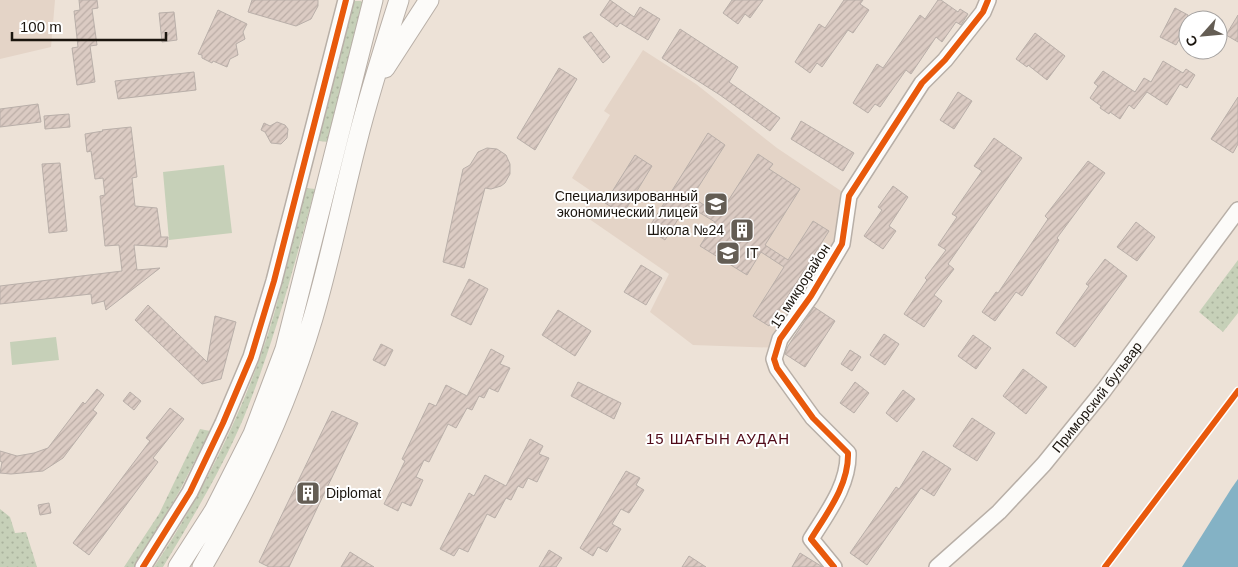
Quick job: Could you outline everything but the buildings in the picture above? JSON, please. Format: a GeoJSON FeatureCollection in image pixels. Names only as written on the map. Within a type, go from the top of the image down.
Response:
{"type":"FeatureCollection","features":[{"type":"Feature","properties":{"kind":"main road"},"geometry":{"type":"LineString","coordinates":[[178,567],[214,510],[253,434],[285,349],[374,0]]}},
{"type":"Feature","properties":{"kind":"main road"},"geometry":{"type":"LineString","coordinates":[[202,567],[230,520],[262,455],[294,376],[313,318],[357,140],[399,0]]}},
{"type":"Feature","properties":{"kind":"main road"},"geometry":{"type":"LineString","coordinates":[[371,93],[406,34],[429,0]]}},
{"type":"Feature","properties":{"kind":"street"},"geometry":{"type":"LineString","coordinates":[[143,567],[190,492],[223,423],[251,357],[274,282],[346,0]]}},
{"type":"Feature","properties":{"kind":"street","name":"15 микрорайон"},"geometry":{"type":"LineString","coordinates":[[834,567],[811,539],[843,485],[848,454],[813,418],[777,368],[774,359],[775,352],[780,339],[811,296],[842,244],[849,196],[922,83],[945,60],[983,12],[988,0]]}},
{"type":"Feature","properties":{"kind":"street","name":"Приморский бульвар"},"geometry":{"type":"LineString","coordinates":[[937,567],[999,512],[1044,464],[1104,390],[1238,210]]}},
{"type":"Feature","properties":{"kind":"shaded area"},"geometry":{"type":"Polygon","coordinates":[[[0,0],[55,0],[51,47],[0,59],[0,0]]]}},
{"type":"Feature","properties":{"kind":"shaded area","name":"Специализированный экономический лицей"},"geometry":{"type":"Polygon","coordinates":[[[643,50],[696,84],[777,148],[844,193],[848,250],[782,348],[693,345],[650,312],[669,274],[582,214],[594,193],[572,178],[610,115],[604,111],[643,50]]]}},
{"type":"Feature","properties":{"kind":"green space"},"geometry":{"type":"Polygon","coordinates":[[[361,1],[365,6],[328,142],[319,141],[322,119],[352,3],[361,1]]]}},
{"type":"Feature","properties":{"kind":"green space"},"geometry":{"type":"Polygon","coordinates":[[[224,165],[232,233],[169,240],[163,172],[224,165]]]}},
{"type":"Feature","properties":{"kind":"green space"},"geometry":{"type":"Polygon","coordinates":[[[306,188],[315,189],[274,333],[244,417],[216,475],[174,549],[163,567],[154,567],[206,480],[249,387],[278,300],[289,249],[306,188]]]}},
{"type":"Feature","properties":{"kind":"green space"},"geometry":{"type":"Polygon","coordinates":[[[1238,260],[1238,313],[1223,332],[1199,312],[1238,260]]]}},
{"type":"Feature","properties":{"kind":"green space"},"geometry":{"type":"Polygon","coordinates":[[[56,337],[59,360],[12,365],[10,342],[56,337]]]}},
{"type":"Feature","properties":{"kind":"green space"},"geometry":{"type":"Polygon","coordinates":[[[200,429],[210,431],[179,492],[135,567],[124,567],[159,514],[200,429]]]}},
{"type":"Feature","properties":{"kind":"green space"},"geometry":{"type":"Polygon","coordinates":[[[0,509],[10,517],[15,533],[26,532],[37,567],[0,567],[0,509]]]}},
{"type":"Feature","properties":{"kind":"water"},"geometry":{"type":"Polygon","coordinates":[[[1238,479],[1238,567],[1182,567],[1231,489],[1238,479]]]}},
{"type":"Feature","properties":{"kind":"cycle path"},"geometry":{"type":"LineString","coordinates":[[143,567],[190,492],[223,423],[251,357],[274,281],[346,0]]}},
{"type":"Feature","properties":{"kind":"cycle path"},"geometry":{"type":"LineString","coordinates":[[834,567],[811,539],[841,487],[845,476],[848,453],[813,418],[777,368],[774,359],[780,339],[811,296],[842,244],[849,196],[922,83],[945,60],[983,12],[988,0]]}},
{"type":"Feature","properties":{"kind":"cycle path"},"geometry":{"type":"LineString","coordinates":[[1105,567],[1238,391]]}},
{"type":"Feature","properties":{"kind":"place","name":"Специализированный экономический лицей"},"geometry":{"type":"Point","coordinates":[716,204]}},
{"type":"Feature","properties":{"kind":"place","name":"Школа №24"},"geometry":{"type":"Point","coordinates":[742,230]}},
{"type":"Feature","properties":{"kind":"place","name":"IT"},"geometry":{"type":"Point","coordinates":[728,253]}},
{"type":"Feature","properties":{"kind":"place","name":"Diplomat"},"geometry":{"type":"Point","coordinates":[308,493]}},
{"type":"Feature","properties":{"kind":"district","name":"15 ШАҒЫН АУДАН"},"geometry":{"type":"Point","coordinates":[718,438]}}]}
